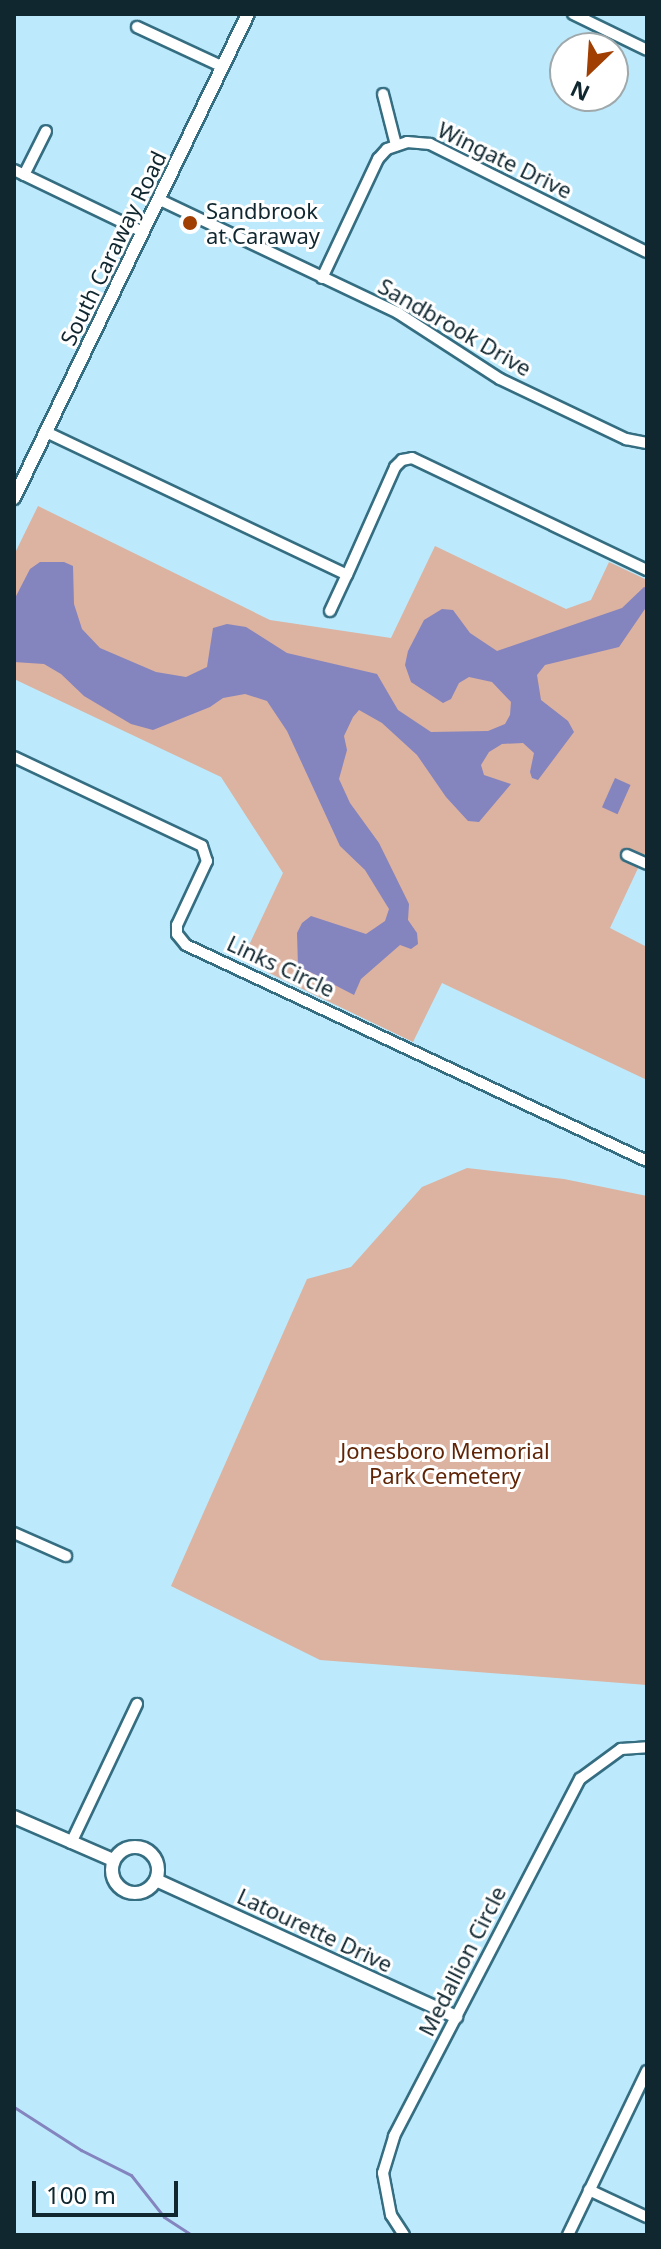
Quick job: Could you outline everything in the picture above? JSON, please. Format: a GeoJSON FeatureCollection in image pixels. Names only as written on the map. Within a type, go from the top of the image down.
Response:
{"type":"FeatureCollection","features":[{"type":"Feature","properties":{"kind":"street","name":"South Caraway Road"},"geometry":{"type":"LineString","coordinates":[[14,498],[248,14]]}},
{"type":"Feature","properties":{"kind":"street"},"geometry":{"type":"LineString","coordinates":[[573,14],[647,50]]}},
{"type":"Feature","properties":{"kind":"street"},"geometry":{"type":"LineString","coordinates":[[137,27],[223,67]]}},
{"type":"Feature","properties":{"kind":"street"},"geometry":{"type":"LineString","coordinates":[[322,278],[378,159],[396,145],[383,94]]}},
{"type":"Feature","properties":{"kind":"street"},"geometry":{"type":"LineString","coordinates":[[46,131],[19,173],[143,232]]}},
{"type":"Feature","properties":{"kind":"street","name":"Wingate Drive"},"geometry":{"type":"LineString","coordinates":[[396,145],[407,142],[430,144],[647,252]]}},
{"type":"Feature","properties":{"kind":"street","name":"Sandbrook Drive"},"geometry":{"type":"LineString","coordinates":[[158,199],[414,322],[500,379],[626,439],[647,443]]}},
{"type":"Feature","properties":{"kind":"street"},"geometry":{"type":"LineString","coordinates":[[46,432],[347,575]]}},
{"type":"Feature","properties":{"kind":"street"},"geometry":{"type":"LineString","coordinates":[[330,611],[395,467],[402,460],[412,458],[647,570]]}},
{"type":"Feature","properties":{"kind":"street","name":"Links Circle"},"geometry":{"type":"LineString","coordinates":[[14,757],[202,846],[207,861],[177,925],[177,934],[186,945],[647,1161]]}},
{"type":"Feature","properties":{"kind":"street"},"geometry":{"type":"LineString","coordinates":[[627,855],[647,864]]}},
{"type":"Feature","properties":{"kind":"street"},"geometry":{"type":"LineString","coordinates":[[14,1533],[66,1556]]}},
{"type":"Feature","properties":{"kind":"street"},"geometry":{"type":"LineString","coordinates":[[71,1843],[137,1704]]}},
{"type":"Feature","properties":{"kind":"street","name":"Medallion Circle"},"geometry":{"type":"LineString","coordinates":[[404,2235],[391,2215],[383,2173],[394,2136],[580,1779],[621,1749],[647,1747]]}},
{"type":"Feature","properties":{"kind":"street"},"geometry":{"type":"LineString","coordinates":[[14,1817],[113,1860]]}},
{"type":"Feature","properties":{"kind":"street"},"geometry":{"type":"LineString","coordinates":[[141,1847],[154,1857],[158,1872],[156,1880],[144,1892],[128,1893],[115,1884],[113,1860],[125,1849],[141,1847]]}},
{"type":"Feature","properties":{"kind":"street","name":"Latourette Drive"},"geometry":{"type":"LineString","coordinates":[[156,1880],[456,2017]]}},
{"type":"Feature","properties":{"kind":"street"},"geometry":{"type":"LineString","coordinates":[[568,2235],[647,2071]]}},
{"type":"Feature","properties":{"kind":"street"},"geometry":{"type":"LineString","coordinates":[[589,2190],[647,2217]]}},
{"type":"Feature","properties":{"kind":"green space"},"geometry":{"type":"Polygon","coordinates":[[[38,506],[270,620],[391,638],[435,546],[566,609],[591,600],[609,562],[647,580],[647,849],[610,928],[647,947],[647,1080],[442,983],[413,1042],[242,960],[283,873],[221,777],[14,679],[14,555],[38,506]]]}},
{"type":"Feature","properties":{"kind":"green space","name":"Jonesboro Memorial Park Cemetery"},"geometry":{"type":"Polygon","coordinates":[[[467,1168],[564,1179],[647,1196],[647,1685],[320,1660],[171,1586],[307,1279],[351,1267],[422,1187],[467,1168]]]}},
{"type":"Feature","properties":{"kind":"water"},"geometry":{"type":"Polygon","coordinates":[[[40,562],[64,562],[73,566],[74,604],[82,629],[100,648],[156,672],[186,677],[207,667],[213,628],[227,624],[246,627],[287,653],[377,674],[398,710],[431,732],[488,731],[505,724],[510,715],[511,702],[492,682],[469,677],[459,683],[451,699],[443,703],[411,682],[405,665],[408,651],[424,620],[442,609],[453,610],[470,633],[497,651],[622,608],[644,587],[647,588],[647,606],[619,647],[545,665],[537,675],[541,700],[568,721],[574,732],[538,780],[532,778],[530,772],[534,753],[523,743],[502,744],[489,752],[481,765],[484,775],[511,784],[479,822],[468,821],[446,797],[417,755],[382,723],[359,710],[353,717],[344,736],[347,750],[339,779],[350,803],[379,843],[409,904],[408,920],[417,933],[418,944],[411,949],[400,945],[361,979],[354,995],[298,966],[297,933],[302,923],[311,916],[366,934],[385,921],[389,909],[365,870],[340,846],[287,731],[267,701],[245,694],[223,698],[210,707],[153,730],[131,724],[84,696],[61,674],[44,664],[14,662],[14,600],[30,569],[40,562]]]}},
{"type":"Feature","properties":{"kind":"water"},"geometry":{"type":"Polygon","coordinates":[[[615,778],[631,785],[618,814],[602,807],[615,778]]]}},
{"type":"Feature","properties":{"kind":"waterway"},"geometry":{"type":"LineString","coordinates":[[14,2107],[81,2150],[131,2175],[164,2217],[192,2235]]}},
{"type":"Feature","properties":{"kind":"place","name":"Sandbrook at Caraway"},"geometry":{"type":"Point","coordinates":[190,223]}}]}
